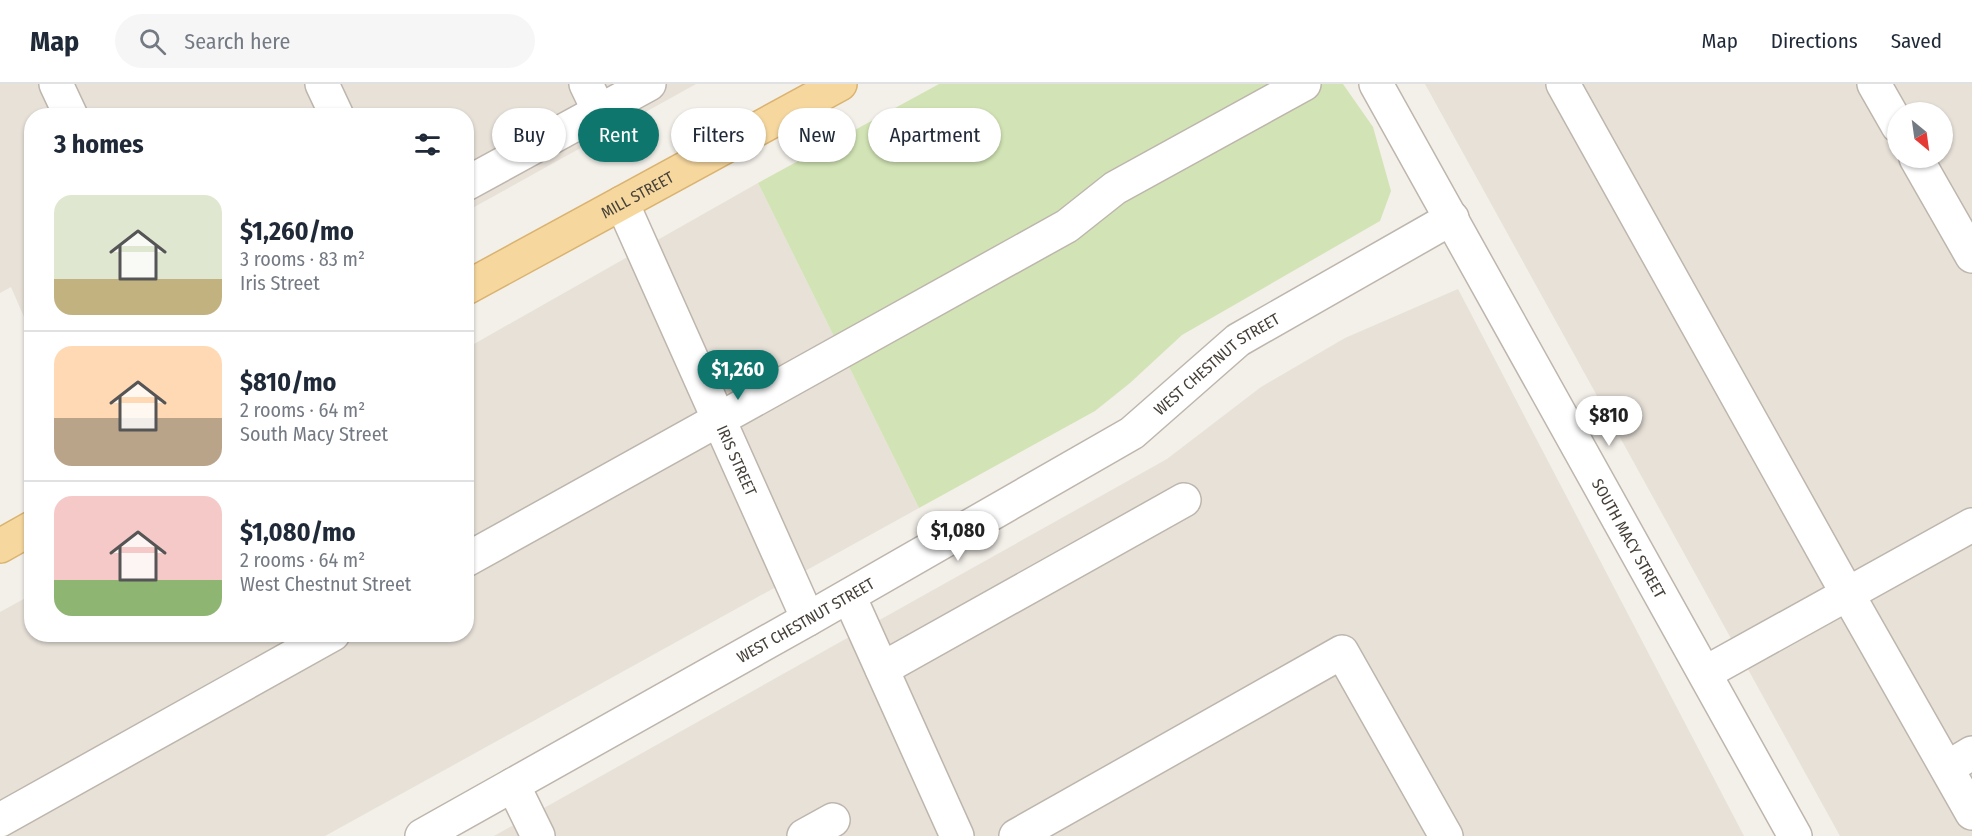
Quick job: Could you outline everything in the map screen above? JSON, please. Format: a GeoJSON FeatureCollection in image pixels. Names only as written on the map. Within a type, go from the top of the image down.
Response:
{"type":"FeatureCollection","features":[{"type":"Feature","properties":{"kind":"main road","name":"MILL STREET"},"geometry":{"type":"LineString","coordinates":[[474,284],[840,84]]}},
{"type":"Feature","properties":{"kind":"main road"},"geometry":{"type":"LineString","coordinates":[[0,546],[24,532]]}},
{"type":"Feature","properties":{"kind":"street"},"geometry":{"type":"LineString","coordinates":[[56,84],[67,108]]}},
{"type":"Feature","properties":{"kind":"street"},"geometry":{"type":"LineString","coordinates":[[322,84],[333,108]]}},
{"type":"Feature","properties":{"kind":"street"},"geometry":{"type":"LineString","coordinates":[[474,179],[592,98],[649,84]]}},
{"type":"Feature","properties":{"kind":"street"},"geometry":{"type":"LineString","coordinates":[[474,556],[1067,226],[1115,188],[1304,84]]}},
{"type":"Feature","properties":{"kind":"street","name":"SOUTH MACY STREET"},"geometry":{"type":"LineString","coordinates":[[1376,84],[1795,836]]}},
{"type":"Feature","properties":{"kind":"street"},"geometry":{"type":"LineString","coordinates":[[1563,84],[1846,594],[1960,760],[1972,813]]}},
{"type":"Feature","properties":{"kind":"street"},"geometry":{"type":"LineString","coordinates":[[1874,84],[1887,107]]}},
{"type":"Feature","properties":{"kind":"street"},"geometry":{"type":"LineString","coordinates":[[1922,168],[1969,245]]}},
{"type":"Feature","properties":{"kind":"street","name":"IRIS STREET"},"geometry":{"type":"LineString","coordinates":[[622,203],[808,619]]}},
{"type":"Feature","properties":{"kind":"street","name":"WEST CHESTNUT STREET"},"geometry":{"type":"LineString","coordinates":[[422,836],[849,596],[1132,433],[1238,340],[1452,218]]}},
{"type":"Feature","properties":{"kind":"street"},"geometry":{"type":"LineString","coordinates":[[882,669],[1184,500]]}},
{"type":"Feature","properties":{"kind":"street"},"geometry":{"type":"LineString","coordinates":[[1705,673],[1972,525]]}},
{"type":"Feature","properties":{"kind":"street"},"geometry":{"type":"LineString","coordinates":[[849,596],[957,836]]}},
{"type":"Feature","properties":{"kind":"street"},"geometry":{"type":"LineString","coordinates":[[0,820],[319,642]]}},
{"type":"Feature","properties":{"kind":"street"},"geometry":{"type":"LineString","coordinates":[[1016,836],[1342,652],[1446,836]]}},
{"type":"Feature","properties":{"kind":"street"},"geometry":{"type":"LineString","coordinates":[[513,785],[538,836]]}},
{"type":"Feature","properties":{"kind":"street"},"geometry":{"type":"LineString","coordinates":[[804,836],[833,820]]}},
{"type":"Feature","properties":{"kind":"shaded area"},"geometry":{"type":"Polygon","coordinates":[[[0,84],[696,84],[653,108],[578,108],[578,149],[566,156],[566,108],[492,108],[492,162],[555,162],[474,207],[474,108],[24,108],[24,317],[11,287],[0,293],[0,84]]]}},
{"type":"Feature","properties":{"kind":"shaded area"},"geometry":{"type":"Polygon","coordinates":[[[1425,84],[1972,84],[1972,836],[1840,836],[1425,84]]]}},
{"type":"Feature","properties":{"kind":"shaded area"},"geometry":{"type":"Polygon","coordinates":[[[758,183],[919,508],[325,836],[0,836],[0,612],[24,599],[24,642],[474,642],[474,344],[758,183]]]}},
{"type":"Feature","properties":{"kind":"shaded area"},"geometry":{"type":"Polygon","coordinates":[[[1458,289],[1744,836],[494,836],[1167,459],[1261,387],[1345,338],[1458,289]]]}},
{"type":"Feature","properties":{"kind":"green space"},"geometry":{"type":"Polygon","coordinates":[[[939,84],[1343,84],[1373,127],[1391,191],[1380,221],[1182,335],[1130,383],[1095,411],[919,508],[758,183],[796,162],[856,162],[856,129],[868,123],[868,162],[1001,162],[1001,108],[895,108],[939,84]]]}}]}
